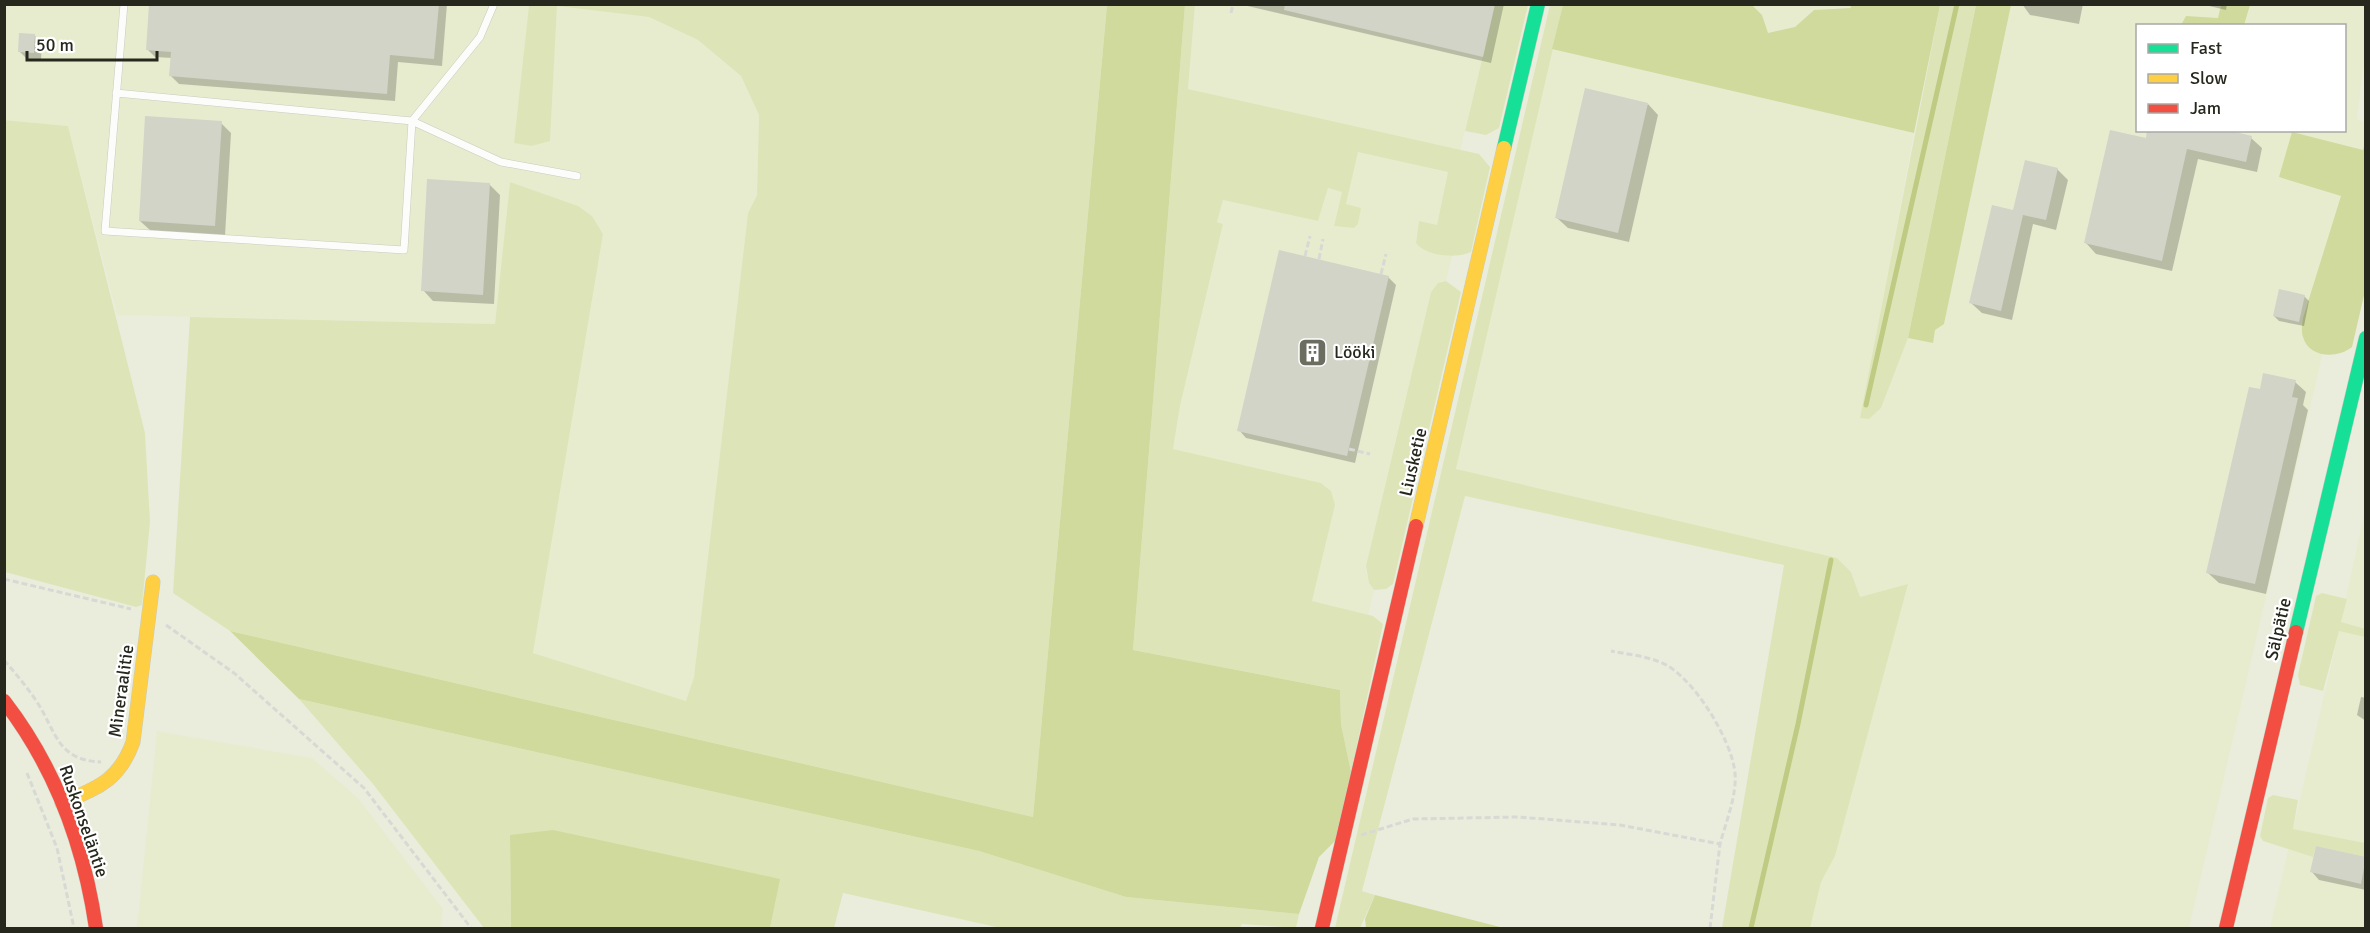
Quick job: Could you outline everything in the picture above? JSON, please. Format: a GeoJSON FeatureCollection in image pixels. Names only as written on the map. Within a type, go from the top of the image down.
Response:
{"type":"FeatureCollection","features":[{"type":"Feature","properties":{"kind":"street","name":"Liusketie"},"geometry":{"type":"LineString","coordinates":[[1322,928],[1538,4]]}},
{"type":"Feature","properties":{"kind":"street","name":"Sälpätie"},"geometry":{"type":"LineString","coordinates":[[2226,928],[2366,338]]}},
{"type":"Feature","properties":{"kind":"street","name":"Mineraalitie"},"geometry":{"type":"LineString","coordinates":[[62,803],[114,777],[127,763],[133,742],[153,582]]}},
{"type":"Feature","properties":{"kind":"street","name":"Ruskonseläntie"},"geometry":{"type":"LineString","coordinates":[[4,701],[41,756],[62,803],[86,876],[96,928]]}},
{"type":"Feature","properties":{"kind":"lane"},"geometry":{"type":"LineString","coordinates":[[124,4],[105,231],[404,250],[412,121],[480,37],[494,4]]}},
{"type":"Feature","properties":{"kind":"lane"},"geometry":{"type":"LineString","coordinates":[[116,93],[412,121],[501,162],[577,176]]}},
{"type":"Feature","properties":{"kind":"path"},"geometry":{"type":"LineString","coordinates":[[1231,13],[1233,4]]}},
{"type":"Feature","properties":{"kind":"path"},"geometry":{"type":"LineString","coordinates":[[1305,256],[1310,236]]}},
{"type":"Feature","properties":{"kind":"path"},"geometry":{"type":"LineString","coordinates":[[1318,259],[1323,239]]}},
{"type":"Feature","properties":{"kind":"path"},"geometry":{"type":"LineString","coordinates":[[1381,274],[1386,254]]}},
{"type":"Feature","properties":{"kind":"path"},"geometry":{"type":"LineString","coordinates":[[1349,449],[1370,454]]}},
{"type":"Feature","properties":{"kind":"path"},"geometry":{"type":"LineString","coordinates":[[4,579],[149,613],[234,674],[364,788],[471,928]]}},
{"type":"Feature","properties":{"kind":"path"},"geometry":{"type":"LineString","coordinates":[[1611,651],[1662,662],[1694,688],[1720,728],[1732,758],[1735,774],[1720,844],[1710,928]]}},
{"type":"Feature","properties":{"kind":"path"},"geometry":{"type":"LineString","coordinates":[[4,660],[37,702],[58,744],[74,756],[87,761],[127,763]]}},
{"type":"Feature","properties":{"kind":"path"},"geometry":{"type":"LineString","coordinates":[[1342,840],[1413,819],[1518,817],[1620,825],[1720,844]]}},
{"type":"Feature","properties":{"kind":"shaded area"},"geometry":{"type":"Polygon","coordinates":[[[1850,4],[1851,8],[1814,10],[1795,27],[1767,33],[1762,15],[1752,5],[1850,4]]]}},
{"type":"Feature","properties":{"kind":"shaded area"},"geometry":{"type":"Polygon","coordinates":[[[4,5],[529,5],[515,142],[532,146],[550,141],[557,6],[649,17],[698,40],[741,76],[759,115],[757,195],[748,213],[694,677],[686,701],[533,653],[603,234],[510,183],[495,324],[117,315],[68,126],[5,120],[4,5]]]}},
{"type":"Feature","properties":{"kind":"shaded area"},"geometry":{"type":"Polygon","coordinates":[[[529,5],[1107,5],[1033,817],[230,631],[173,593],[190,317],[495,324],[510,182],[578,206],[592,216],[603,234],[533,653],[686,701],[694,677],[748,213],[757,195],[759,115],[741,76],[698,40],[649,17],[557,6],[550,141],[532,146],[514,143],[529,5]]]}},
{"type":"Feature","properties":{"kind":"shaded area"},"geometry":{"type":"Polygon","coordinates":[[[1185,5],[1195,5],[1188,89],[1479,154],[1490,167],[1471,252],[1465,254],[1442,255],[1426,251],[1416,243],[1419,221],[1437,225],[1448,172],[1358,152],[1346,204],[1361,208],[1358,224],[1354,228],[1334,226],[1342,192],[1328,188],[1318,221],[1223,200],[1217,222],[1223,224],[1180,406],[1173,449],[1321,483],[1331,491],[1335,505],[1312,601],[1373,616],[1383,624],[1351,772],[1341,724],[1340,690],[1133,650],[1185,5]]]}},
{"type":"Feature","properties":{"kind":"shaded area"},"geometry":{"type":"Polygon","coordinates":[[[1195,5],[1495,5],[1460,151],[1188,89],[1195,5]]]}},
{"type":"Feature","properties":{"kind":"shaded area"},"geometry":{"type":"Polygon","coordinates":[[[1495,5],[1528,5],[1499,128],[1486,135],[1465,131],[1495,5]]]}},
{"type":"Feature","properties":{"kind":"shaded area"},"geometry":{"type":"Polygon","coordinates":[[[1550,5],[1563,5],[1456,469],[1837,558],[1851,572],[1860,597],[1908,584],[1835,856],[1821,882],[1810,928],[1722,928],[1784,565],[1465,496],[1362,891],[1375,895],[1360,928],[1335,928],[1550,5]]]}},
{"type":"Feature","properties":{"kind":"shaded area"},"geometry":{"type":"Polygon","coordinates":[[[1940,5],[1976,5],[1908,338],[1881,408],[1869,419],[1860,418],[1940,5]]]}},
{"type":"Feature","properties":{"kind":"shaded area"},"geometry":{"type":"Polygon","coordinates":[[[2011,5],[2365,5],[2365,53],[2357,119],[2365,122],[2365,143],[2320,365],[2189,928],[1803,928],[1860,597],[1851,572],[1456,470],[1552,49],[1914,133],[1861,418],[1881,408],[1908,338],[1932,343],[1935,330],[1944,324],[2011,5]]]}},
{"type":"Feature","properties":{"kind":"shaded area"},"geometry":{"type":"Polygon","coordinates":[[[4,120],[68,126],[145,433],[150,522],[142,605],[136,607],[5,572],[4,120]]]}},
{"type":"Feature","properties":{"kind":"shaded area"},"geometry":{"type":"Polygon","coordinates":[[[1357,151],[1449,172],[1437,225],[1419,221],[1416,240],[1423,249],[1452,256],[1446,281],[1442,281],[1431,292],[1366,566],[1366,572],[1374,590],[1368,615],[1312,601],[1335,505],[1326,486],[1173,449],[1180,406],[1223,224],[1217,222],[1223,200],[1318,221],[1328,188],[1342,192],[1334,226],[1361,209],[1346,205],[1357,151]]]}},
{"type":"Feature","properties":{"kind":"shaded area"},"geometry":{"type":"Polygon","coordinates":[[[1446,281],[1461,292],[1393,584],[1386,589],[1374,590],[1369,583],[1366,566],[1431,292],[1438,283],[1446,281]]]}},
{"type":"Feature","properties":{"kind":"shaded area"},"geometry":{"type":"Polygon","coordinates":[[[2365,509],[2365,928],[2270,928],[2339,631],[2365,509]]]}},
{"type":"Feature","properties":{"kind":"shaded area"},"geometry":{"type":"Polygon","coordinates":[[[2322,593],[2347,599],[2341,622],[2366,629],[2365,637],[2339,631],[2323,691],[2300,685],[2298,675],[2316,596],[2322,593]]]}},
{"type":"Feature","properties":{"kind":"shaded area"},"geometry":{"type":"Polygon","coordinates":[[[299,699],[979,851],[1126,897],[1299,914],[1296,928],[1242,924],[1240,928],[1001,928],[843,893],[834,928],[770,928],[779,879],[510,836],[511,928],[484,928],[373,784],[299,699]]]}},
{"type":"Feature","properties":{"kind":"shaded area"},"geometry":{"type":"Polygon","coordinates":[[[157,731],[312,758],[358,798],[443,909],[441,928],[137,928],[157,731]]]}},
{"type":"Feature","properties":{"kind":"shaded area"},"geometry":{"type":"Polygon","coordinates":[[[2273,795],[2298,800],[2293,829],[2365,843],[2365,857],[2316,846],[2313,857],[2263,841],[2260,836],[2268,798],[2273,795]]]}},
{"type":"Feature","properties":{"kind":"green space"},"geometry":{"type":"Polygon","coordinates":[[[1107,5],[1185,5],[1133,650],[1340,690],[1341,724],[1351,772],[1335,841],[1319,857],[1299,914],[1126,897],[979,851],[299,699],[230,631],[1033,817],[1107,5]]]}},
{"type":"Feature","properties":{"kind":"green space"},"geometry":{"type":"Polygon","coordinates":[[[1563,5],[1752,5],[1762,15],[1768,33],[1795,27],[1814,10],[1851,8],[1850,5],[1940,5],[1914,133],[1552,49],[1563,5]]]}},
{"type":"Feature","properties":{"kind":"green space"},"geometry":{"type":"Polygon","coordinates":[[[1976,5],[2011,5],[1944,324],[1935,330],[1933,343],[1908,338],[1976,5]]]}},
{"type":"Feature","properties":{"kind":"green space"},"geometry":{"type":"Polygon","coordinates":[[[2221,5],[2250,5],[2244,24],[2182,24],[2186,16],[2218,18],[2221,5]]]}},
{"type":"Feature","properties":{"kind":"green space"},"geometry":{"type":"Polygon","coordinates":[[[2292,132],[2363,150],[2365,143],[2365,291],[2352,347],[2331,355],[2317,353],[2311,349],[2303,337],[2302,328],[2303,318],[2341,196],[2279,177],[2292,132]]]}},
{"type":"Feature","properties":{"kind":"green space"},"geometry":{"type":"Polygon","coordinates":[[[553,830],[780,879],[770,928],[511,928],[510,835],[553,830]]]}},
{"type":"Feature","properties":{"kind":"green space"},"geometry":{"type":"Polygon","coordinates":[[[1375,895],[1504,928],[1366,928],[1365,919],[1375,895]]]}},
{"type":"Feature","properties":{"kind":"building"},"geometry":{"type":"Polygon","coordinates":[[[149,4],[439,4],[434,59],[390,55],[387,94],[169,76],[171,52],[146,50],[149,4]]]}},
{"type":"Feature","properties":{"kind":"building"},"geometry":{"type":"Polygon","coordinates":[[[1285,4],[1495,4],[1483,57],[1284,10],[1285,4]]]}},
{"type":"Feature","properties":{"kind":"building"},"geometry":{"type":"Polygon","coordinates":[[[19,33],[35,34],[34,53],[18,52],[19,33]]]}},
{"type":"Feature","properties":{"kind":"building"},"geometry":{"type":"Polygon","coordinates":[[[1585,88],[1648,103],[1618,233],[1555,218],[1585,88]]]}},
{"type":"Feature","properties":{"kind":"building"},"geometry":{"type":"Polygon","coordinates":[[[145,116],[222,121],[215,226],[139,221],[145,116]]]}},
{"type":"Feature","properties":{"kind":"building"},"geometry":{"type":"Polygon","coordinates":[[[2110,130],[2146,138],[2147,132],[2235,132],[2252,136],[2246,162],[2187,149],[2162,261],[2084,243],[2110,130]]]}},
{"type":"Feature","properties":{"kind":"building"},"geometry":{"type":"Polygon","coordinates":[[[2025,160],[2058,168],[2046,220],[2023,215],[2001,311],[1969,303],[1992,205],[2013,210],[2025,160]]]}},
{"type":"Feature","properties":{"kind":"building"},"geometry":{"type":"Polygon","coordinates":[[[427,179],[490,183],[483,295],[421,291],[427,179]]]}},
{"type":"Feature","properties":{"kind":"building","name":"Lööki"},"geometry":{"type":"Polygon","coordinates":[[[1279,250],[1389,276],[1347,456],[1237,431],[1279,250]]]}},
{"type":"Feature","properties":{"kind":"building"},"geometry":{"type":"Polygon","coordinates":[[[2279,289],[2305,295],[2299,322],[2273,316],[2279,289]]]}},
{"type":"Feature","properties":{"kind":"building"},"geometry":{"type":"Polygon","coordinates":[[[2263,373],[2296,380],[2292,397],[2298,398],[2255,584],[2206,573],[2249,387],[2260,389],[2263,373]]]}},
{"type":"Feature","properties":{"kind":"building"},"geometry":{"type":"Polygon","coordinates":[[[2316,846],[2366,857],[2361,884],[2310,872],[2316,846]]]}},
{"type":"Feature","properties":{"kind":"waterway"},"geometry":{"type":"LineString","coordinates":[[1866,405],[1957,4]]}},
{"type":"Feature","properties":{"kind":"waterway"},"geometry":{"type":"LineString","coordinates":[[1751,928],[1798,724],[1831,560]]}},
{"type":"Feature","properties":{"kind":"traffic: fast"},"geometry":{"type":"LineString","coordinates":[[1504,148],[1538,4]]}},
{"type":"Feature","properties":{"kind":"traffic: fast"},"geometry":{"type":"LineString","coordinates":[[2296,632],[2366,338]]}},
{"type":"Feature","properties":{"kind":"traffic: slow"},"geometry":{"type":"LineString","coordinates":[[1416,526],[1504,148]]}},
{"type":"Feature","properties":{"kind":"traffic: slow"},"geometry":{"type":"LineString","coordinates":[[62,803],[105,782],[121,766],[133,742],[153,582]]}},
{"type":"Feature","properties":{"kind":"traffic: jam"},"geometry":{"type":"LineString","coordinates":[[1322,928],[1416,526]]}},
{"type":"Feature","properties":{"kind":"traffic: jam"},"geometry":{"type":"LineString","coordinates":[[2226,928],[2296,632]]}},
{"type":"Feature","properties":{"kind":"traffic: jam"},"geometry":{"type":"LineString","coordinates":[[4,701],[38,753],[65,808],[84,867],[96,928]]}},
{"type":"Feature","properties":{"kind":"place","name":"Lööki"},"geometry":{"type":"Point","coordinates":[1313,352]}}]}
